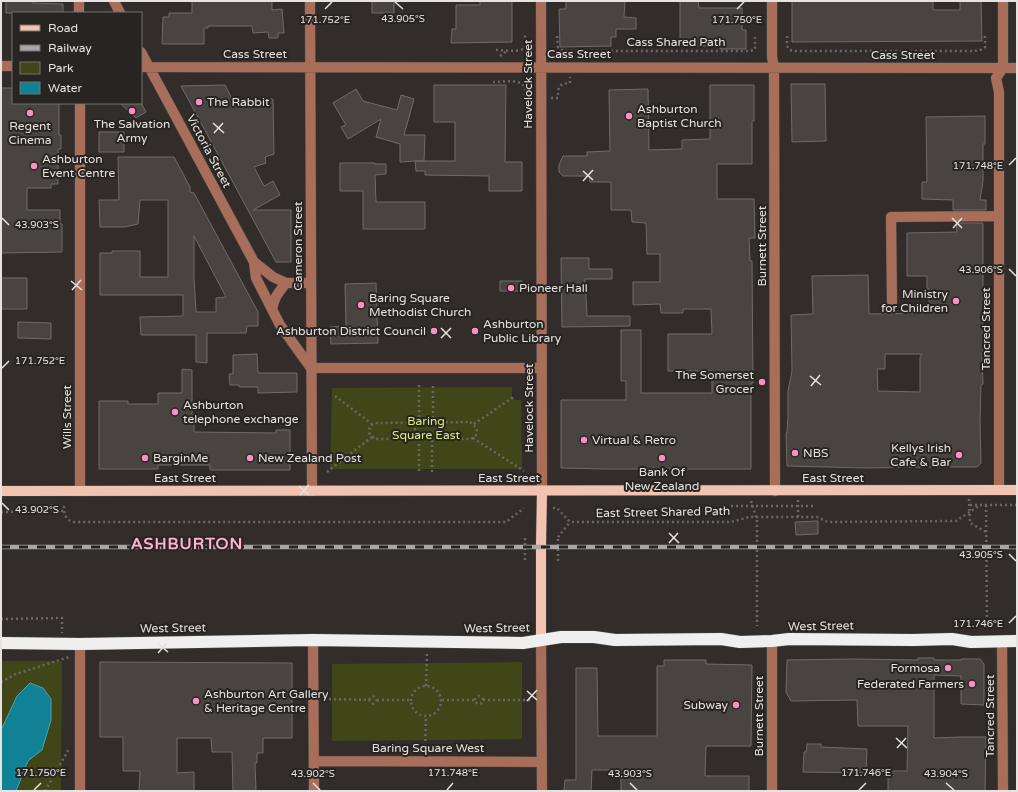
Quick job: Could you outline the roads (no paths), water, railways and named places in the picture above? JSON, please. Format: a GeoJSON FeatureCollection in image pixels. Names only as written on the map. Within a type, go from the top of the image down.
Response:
{"type":"FeatureCollection","features":[{"type":"Feature","properties":{"kind":"highway","name":"West Street"},"geometry":{"type":"LineString","coordinates":[[1,643],[80,648],[313,640],[523,643],[561,637],[594,637],[615,640],[721,639],[740,642],[789,639],[952,639],[971,642],[1017,641]]}},
{"type":"Feature","properties":{"kind":"main road","name":"East Street"},"geometry":{"type":"LineString","coordinates":[[1,492],[1017,490]]}},
{"type":"Feature","properties":{"kind":"main road","name":"Havelock Street"},"geometry":{"type":"LineString","coordinates":[[541,640],[542,491]]}},
{"type":"Feature","properties":{"kind":"street"},"geometry":{"type":"LineString","coordinates":[[79,1],[79,12]]}},
{"type":"Feature","properties":{"kind":"street"},"geometry":{"type":"LineString","coordinates":[[114,1],[120,12]]}},
{"type":"Feature","properties":{"kind":"street","name":"Cameron Street"},"geometry":{"type":"LineString","coordinates":[[310,1],[312,491]]}},
{"type":"Feature","properties":{"kind":"street","name":"Havelock Street"},"geometry":{"type":"LineString","coordinates":[[541,1],[542,491]]}},
{"type":"Feature","properties":{"kind":"street","name":"Burnett Street"},"geometry":{"type":"LineString","coordinates":[[772,1],[772,57],[774,68],[776,491]]}},
{"type":"Feature","properties":{"kind":"street","name":"Tancred Street"},"geometry":{"type":"LineString","coordinates":[[1000,490],[999,92],[996,78],[1003,68],[1003,1]]}},
{"type":"Feature","properties":{"kind":"street","name":"Victoria Street"},"geometry":{"type":"LineString","coordinates":[[142,56],[145,67],[254,262],[256,278],[280,325],[311,368]]}},
{"type":"Feature","properties":{"kind":"street"},"geometry":{"type":"LineString","coordinates":[[1,66],[12,66]]}},
{"type":"Feature","properties":{"kind":"street","name":"Cass Street"},"geometry":{"type":"LineString","coordinates":[[145,67],[1017,68]]}},
{"type":"Feature","properties":{"kind":"street","name":"Wills Street"},"geometry":{"type":"LineString","coordinates":[[80,104],[80,491]]}},
{"type":"Feature","properties":{"kind":"street"},"geometry":{"type":"LineString","coordinates":[[892,302],[891,217],[999,216]]}},
{"type":"Feature","properties":{"kind":"street","name":"Victoria Street"},"geometry":{"type":"LineString","coordinates":[[254,262],[273,277],[286,283],[311,283]]}},
{"type":"Feature","properties":{"kind":"street"},"geometry":{"type":"LineString","coordinates":[[272,309],[276,296],[286,283]]}},
{"type":"Feature","properties":{"kind":"street"},"geometry":{"type":"LineString","coordinates":[[311,368],[541,368]]}},
{"type":"Feature","properties":{"kind":"street"},"geometry":{"type":"LineString","coordinates":[[313,640],[314,791]]}},
{"type":"Feature","properties":{"kind":"street","name":"Havelock Street"},"geometry":{"type":"LineString","coordinates":[[541,640],[542,791]]}},
{"type":"Feature","properties":{"kind":"street","name":"Burnett Street"},"geometry":{"type":"LineString","coordinates":[[772,641],[772,791]]}},
{"type":"Feature","properties":{"kind":"street","name":"Tancred Street"},"geometry":{"type":"LineString","coordinates":[[1002,641],[1003,791]]}},
{"type":"Feature","properties":{"kind":"street"},"geometry":{"type":"LineString","coordinates":[[80,648],[80,791]]}},
{"type":"Feature","properties":{"kind":"street","name":"Baring Square West"},"geometry":{"type":"LineString","coordinates":[[315,761],[542,762]]}},
{"type":"Feature","properties":{"kind":"water"},"geometry":{"type":"Polygon","coordinates":[[[30,683],[43,688],[51,699],[51,720],[42,750],[28,761],[16,791],[1,791],[1,730],[17,696],[30,683]]]}},
{"type":"Feature","properties":{"kind":"railway"},"geometry":{"type":"LineString","coordinates":[[1,547],[1017,547]]}},
{"type":"Feature","properties":{"kind":"place","name":"The Rabbit"},"geometry":{"type":"Point","coordinates":[199,102]}},
{"type":"Feature","properties":{"kind":"place","name":"The Salvation Army"},"geometry":{"type":"Point","coordinates":[132,111]}},
{"type":"Feature","properties":{"kind":"place","name":"Regent Cinema"},"geometry":{"type":"Point","coordinates":[30,113]}},
{"type":"Feature","properties":{"kind":"place","name":"Ashburton Baptist Church"},"geometry":{"type":"Point","coordinates":[629,116]}},
{"type":"Feature","properties":{"kind":"place","name":"Ashburton Event Centre"},"geometry":{"type":"Point","coordinates":[34,166]}},
{"type":"Feature","properties":{"kind":"place","name":"Pioneer Hall"},"geometry":{"type":"Point","coordinates":[511,288]}},
{"type":"Feature","properties":{"kind":"place","name":"Ministry for Children"},"geometry":{"type":"Point","coordinates":[956,301]}},
{"type":"Feature","properties":{"kind":"place","name":"Baring Square Methodist Church"},"geometry":{"type":"Point","coordinates":[361,305]}},
{"type":"Feature","properties":{"kind":"place","name":"Ashburton District Council"},"geometry":{"type":"Point","coordinates":[434,331]}},
{"type":"Feature","properties":{"kind":"place","name":"Ashburton Public Library"},"geometry":{"type":"Point","coordinates":[475,331]}},
{"type":"Feature","properties":{"kind":"place","name":"The Somerset Grocer"},"geometry":{"type":"Point","coordinates":[762,382]}},
{"type":"Feature","properties":{"kind":"place","name":"Ashburton telephone exchange"},"geometry":{"type":"Point","coordinates":[175,412]}},
{"type":"Feature","properties":{"kind":"place","name":"Virtual & Retro"},"geometry":{"type":"Point","coordinates":[584,440]}},
{"type":"Feature","properties":{"kind":"place","name":"NBS"},"geometry":{"type":"Point","coordinates":[795,453]}},
{"type":"Feature","properties":{"kind":"place","name":"Kellys Irish Cafe & Bar"},"geometry":{"type":"Point","coordinates":[959,455]}},
{"type":"Feature","properties":{"kind":"place","name":"BarginMe"},"geometry":{"type":"Point","coordinates":[145,458]}},
{"type":"Feature","properties":{"kind":"place","name":"New Zealand Post"},"geometry":{"type":"Point","coordinates":[250,458]}},
{"type":"Feature","properties":{"kind":"place","name":"Bank Of New Zealand"},"geometry":{"type":"Point","coordinates":[662,458]}},
{"type":"Feature","properties":{"kind":"place","name":"Formosa"},"geometry":{"type":"Point","coordinates":[948,668]}},
{"type":"Feature","properties":{"kind":"place","name":"Federated Farmers"},"geometry":{"type":"Point","coordinates":[972,684]}},
{"type":"Feature","properties":{"kind":"place","name":"Ashburton Art Gallery & Heritage Centre"},"geometry":{"type":"Point","coordinates":[196,701]}},
{"type":"Feature","properties":{"kind":"place","name":"Subway"},"geometry":{"type":"Point","coordinates":[736,705]}},
{"type":"Feature","properties":{"kind":"district","name":"ASHBURTON"},"geometry":{"type":"Point","coordinates":[187,544]}},
{"type":"Feature","properties":{"kind":"park label","name":"Baring Square East"},"geometry":{"type":"Point","coordinates":[426,428]}}]}
